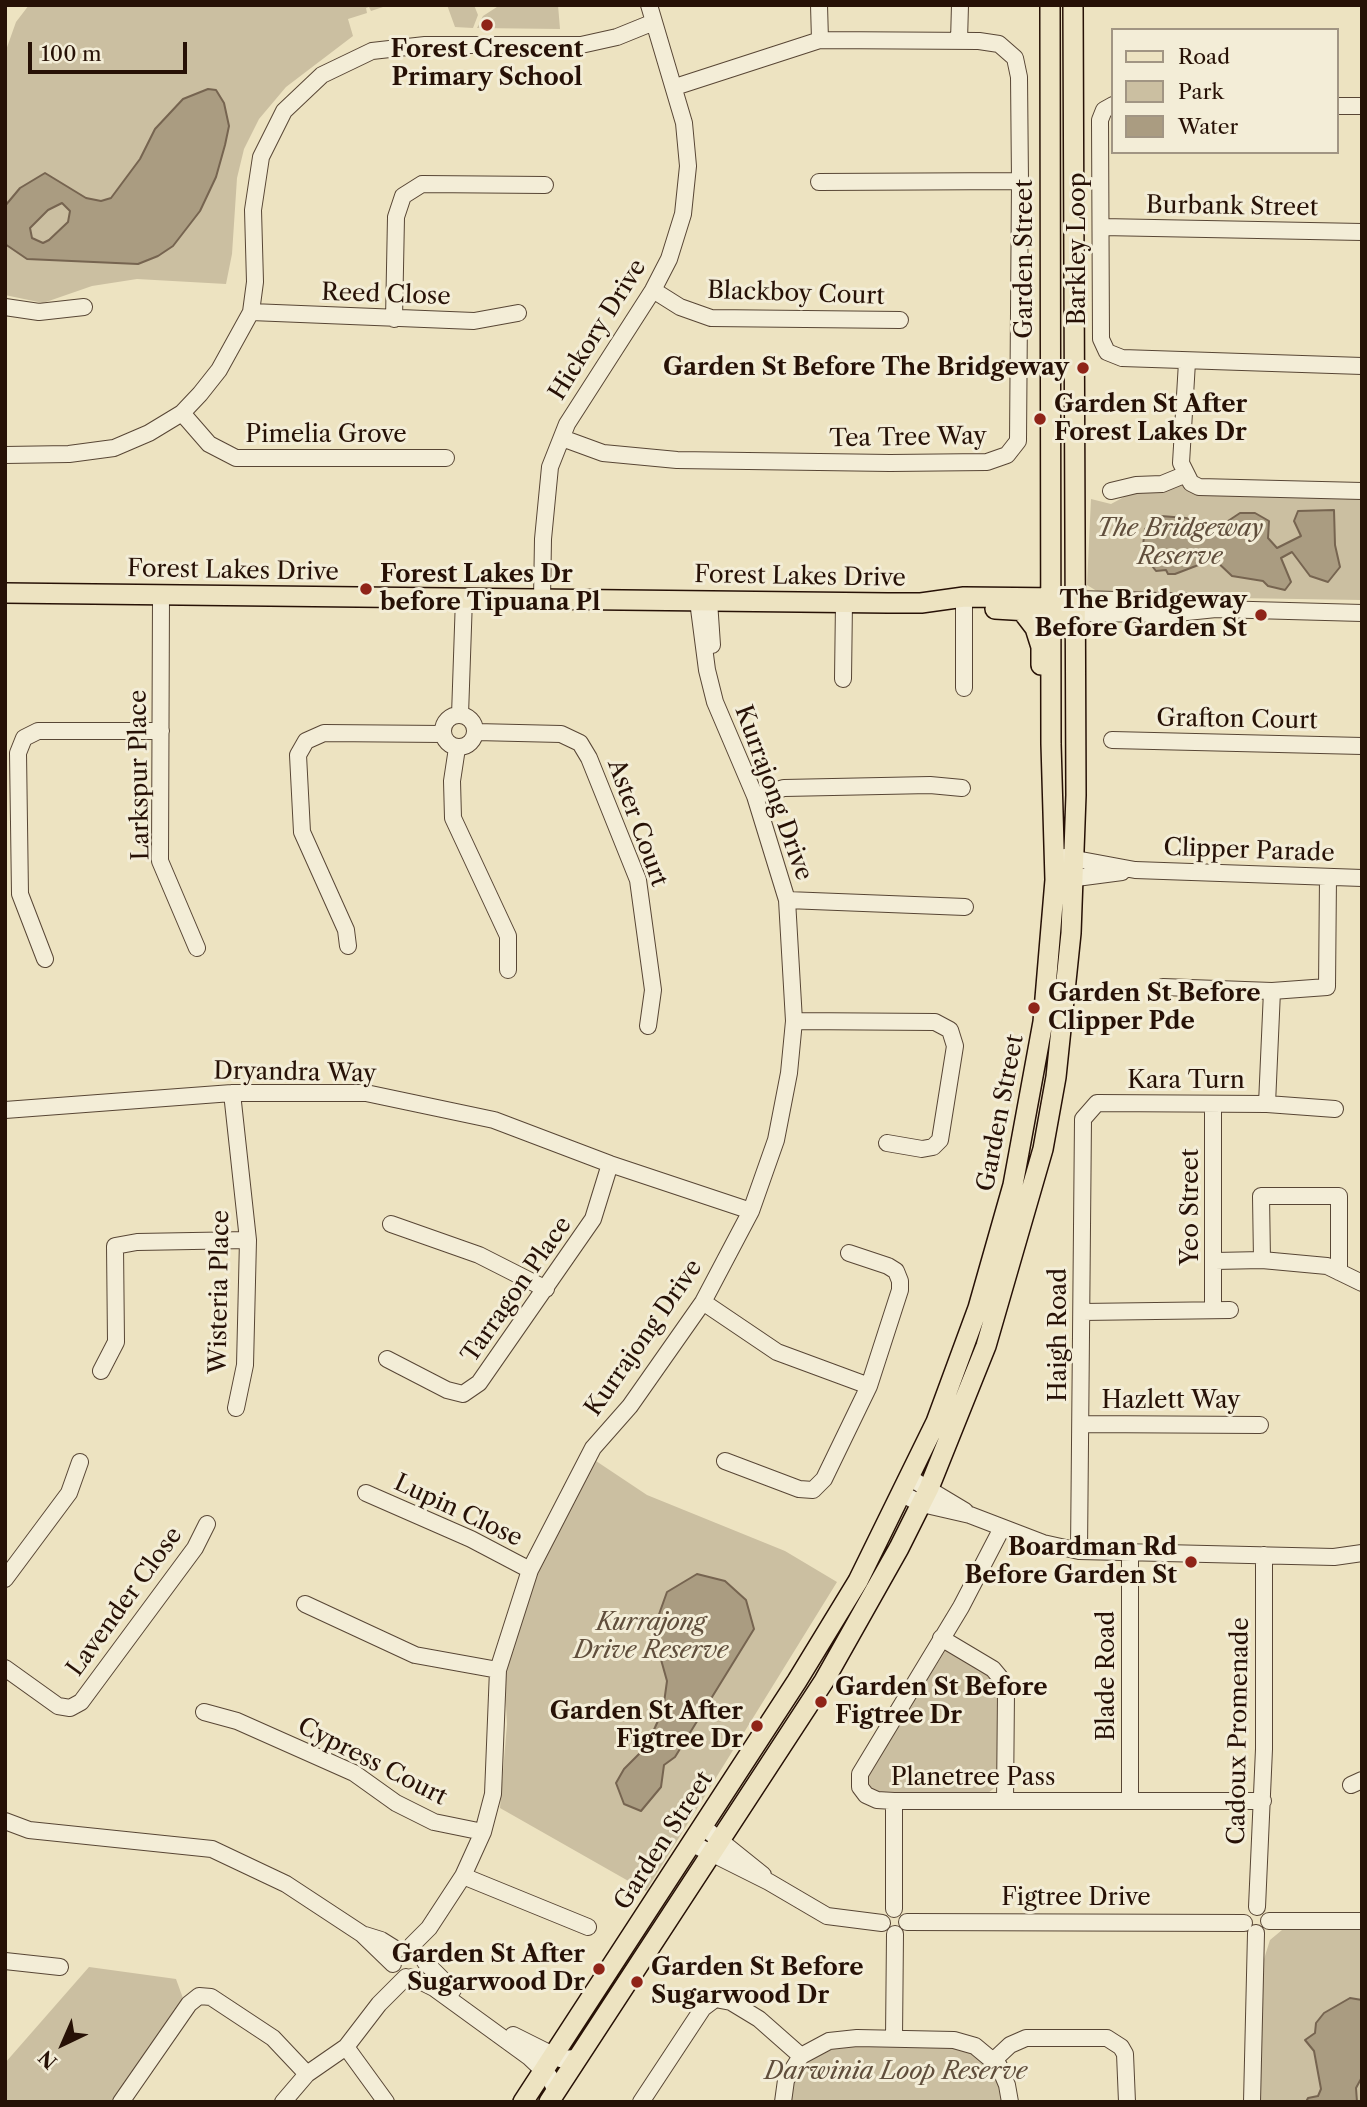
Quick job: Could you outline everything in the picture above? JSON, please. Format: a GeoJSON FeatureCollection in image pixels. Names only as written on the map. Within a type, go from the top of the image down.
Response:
{"type":"FeatureCollection","features":[{"type":"Feature","properties":{"kind":"main road","name":"Garden Street"},"geometry":{"type":"LineString","coordinates":[[1050,5],[1048,248],[1051,744],[1064,857]]}},
{"type":"Feature","properties":{"kind":"main road","name":"Garden Street"},"geometry":{"type":"LineString","coordinates":[[523,2102],[841,1610],[906,1486],[958,1365],[1013,1185],[1043,1022],[1064,880],[1075,606],[1073,5]]}},
{"type":"Feature","properties":{"kind":"main road"},"geometry":{"type":"LineString","coordinates":[[1004,597],[1031,590],[1051,571]]}},
{"type":"Feature","properties":{"kind":"main road","name":"Forest Lakes Drive"},"geometry":{"type":"LineString","coordinates":[[5,593],[964,603],[1022,611],[1052,605]]}},
{"type":"Feature","properties":{"kind":"main road","name":"Forest Lakes Drive"},"geometry":{"type":"LineString","coordinates":[[964,603],[1004,597],[1052,605]]}},
{"type":"Feature","properties":{"kind":"main road"},"geometry":{"type":"LineString","coordinates":[[1052,605],[1075,606]]}},
{"type":"Feature","properties":{"kind":"main road"},"geometry":{"type":"LineString","coordinates":[[1022,611],[1035,628],[1041,647],[1041,724],[1051,744]]}},
{"type":"Feature","properties":{"kind":"main road","name":"Garden Street"},"geometry":{"type":"LineString","coordinates":[[553,2096],[842,1651],[926,1496],[986,1346],[1043,1149],[1063,1016],[1072,933],[1064,880]]}},
{"type":"Feature","properties":{"kind":"street","name":"Hickory Drive"},"geometry":{"type":"LineString","coordinates":[[542,599],[546,486],[562,438],[594,379],[653,290],[669,259],[684,202],[688,166],[684,123],[649,5]]}},
{"type":"Feature","properties":{"kind":"street"},"geometry":{"type":"LineString","coordinates":[[819,5],[820,40]]}},
{"type":"Feature","properties":{"kind":"street"},"geometry":{"type":"LineString","coordinates":[[959,41],[960,5]]}},
{"type":"Feature","properties":{"kind":"street"},"geometry":{"type":"LineString","coordinates":[[5,456],[69,454],[114,448],[149,433],[182,413],[219,370],[251,312],[255,282],[253,210],[261,157],[284,110],[322,75],[372,51],[425,46],[581,45],[617,37],[654,22]]}},
{"type":"Feature","properties":{"kind":"street","name":"Tea Tree Way"},"geometry":{"type":"LineString","coordinates":[[562,438],[603,453],[677,460],[986,462],[1007,455],[1018,441],[1020,181],[1019,77],[1015,58],[999,44],[959,41],[820,40],[675,87]]}},
{"type":"Feature","properties":{"kind":"street","name":"Barkley Loop"},"geometry":{"type":"LineString","coordinates":[[1112,106],[1104,110],[1100,120],[1101,339],[1107,352],[1122,358],[1187,362],[1362,366]]}},
{"type":"Feature","properties":{"kind":"street"},"geometry":{"type":"LineString","coordinates":[[1339,106],[1362,106]]}},
{"type":"Feature","properties":{"kind":"street"},"geometry":{"type":"LineString","coordinates":[[819,182],[1020,181]]}},
{"type":"Feature","properties":{"kind":"street"},"geometry":{"type":"LineString","coordinates":[[394,319],[396,217],[403,196],[422,184],[545,185]]}},
{"type":"Feature","properties":{"kind":"street","name":"Burbank Street"},"geometry":{"type":"LineString","coordinates":[[1102,227],[1362,232]]}},
{"type":"Feature","properties":{"kind":"street","name":"Blackboy Court"},"geometry":{"type":"LineString","coordinates":[[653,290],[680,307],[711,318],[900,320]]}},
{"type":"Feature","properties":{"kind":"street"},"geometry":{"type":"LineString","coordinates":[[5,306],[39,312],[84,307]]}},
{"type":"Feature","properties":{"kind":"street","name":"Reed Close"},"geometry":{"type":"LineString","coordinates":[[251,312],[474,321],[518,313]]}},
{"type":"Feature","properties":{"kind":"street"},"geometry":{"type":"LineString","coordinates":[[1187,362],[1181,463],[1184,475],[1199,487],[1362,491]]}},
{"type":"Feature","properties":{"kind":"street","name":"Pimelia Grove"},"geometry":{"type":"LineString","coordinates":[[182,413],[209,444],[236,458],[446,458]]}},
{"type":"Feature","properties":{"kind":"street"},"geometry":{"type":"LineString","coordinates":[[1111,491],[1136,485],[1162,484],[1184,475]]}},
{"type":"Feature","properties":{"kind":"street","name":"Larkspur Place"},"geometry":{"type":"LineString","coordinates":[[161,595],[160,861],[197,948]]}},
{"type":"Feature","properties":{"kind":"street"},"geometry":{"type":"LineString","coordinates":[[460,715],[464,598]]}},
{"type":"Feature","properties":{"kind":"street","name":"Kurrajong Drive"},"geometry":{"type":"LineString","coordinates":[[283,2102],[307,2074],[346,2047],[408,1962],[463,1876],[483,1832],[493,1794],[498,1670],[530,1570],[593,1448],[630,1406],[703,1302],[751,1211],[776,1140],[789,1073],[793,1021],[787,900],[755,796],[715,702],[705,659],[704,601]]}},
{"type":"Feature","properties":{"kind":"street"},"geometry":{"type":"LineString","coordinates":[[844,602],[844,679]]}},
{"type":"Feature","properties":{"kind":"street"},"geometry":{"type":"LineString","coordinates":[[964,603],[964,688]]}},
{"type":"Feature","properties":{"kind":"street"},"geometry":{"type":"LineString","coordinates":[[1075,606],[1362,605]]}},
{"type":"Feature","properties":{"kind":"street"},"geometry":{"type":"LineString","coordinates":[[1075,606],[1167,614],[1216,609],[1362,613]]}},
{"type":"Feature","properties":{"kind":"street"},"geometry":{"type":"LineString","coordinates":[[460,715],[470,719],[475,732],[471,743],[457,748],[447,742],[443,734],[445,723],[460,715]]}},
{"type":"Feature","properties":{"kind":"street"},"geometry":{"type":"LineString","coordinates":[[45,959],[20,894],[18,753],[24,738],[38,731],[161,731]]}},
{"type":"Feature","properties":{"kind":"street","name":"Aster Court"},"geometry":{"type":"LineString","coordinates":[[475,732],[561,734],[580,743],[589,758],[638,880],[653,990],[648,1026]]}},
{"type":"Feature","properties":{"kind":"street"},"geometry":{"type":"LineString","coordinates":[[348,946],[346,930],[302,832],[298,755],[306,741],[324,733],[443,734]]}},
{"type":"Feature","properties":{"kind":"street","name":"Grafton Court"},"geometry":{"type":"LineString","coordinates":[[1112,740],[1362,746]]}},
{"type":"Feature","properties":{"kind":"street"},"geometry":{"type":"LineString","coordinates":[[457,748],[452,781],[453,818],[508,936],[508,970]]}},
{"type":"Feature","properties":{"kind":"street"},"geometry":{"type":"LineString","coordinates":[[755,796],[784,788],[930,785],[962,788]]}},
{"type":"Feature","properties":{"kind":"street","name":"Clipper Parade"},"geometry":{"type":"LineString","coordinates":[[1064,857],[1135,870],[1362,877]]}},
{"type":"Feature","properties":{"kind":"street","name":"Clipper Parade"},"geometry":{"type":"LineString","coordinates":[[1064,880],[1135,870]]}},
{"type":"Feature","properties":{"kind":"street"},"geometry":{"type":"LineString","coordinates":[[1163,987],[1272,991],[1327,987],[1328,877]]}},
{"type":"Feature","properties":{"kind":"street"},"geometry":{"type":"LineString","coordinates":[[787,900],[965,906]]}},
{"type":"Feature","properties":{"kind":"street","name":"Kara Turn"},"geometry":{"type":"LineString","coordinates":[[1083,1119],[1097,1103],[1268,1104],[1272,991]]}},
{"type":"Feature","properties":{"kind":"street"},"geometry":{"type":"LineString","coordinates":[[793,1021],[935,1022],[950,1030],[955,1046],[940,1140],[933,1147],[922,1149],[887,1143]]}},
{"type":"Feature","properties":{"kind":"street","name":"Dryandra Way"},"geometry":{"type":"LineString","coordinates":[[5,1110],[232,1093],[366,1093],[494,1120],[610,1164],[751,1211]]}},
{"type":"Feature","properties":{"kind":"street","name":"Wisteria Place"},"geometry":{"type":"LineString","coordinates":[[232,1093],[248,1240],[245,1365],[236,1408]]}},
{"type":"Feature","properties":{"kind":"street","name":"Yeo Street"},"geometry":{"type":"LineString","coordinates":[[1213,1104],[1213,1310]]}},
{"type":"Feature","properties":{"kind":"street"},"geometry":{"type":"LineString","coordinates":[[1268,1104],[1335,1109]]}},
{"type":"Feature","properties":{"kind":"street","name":"Dryandra Way"},"geometry":{"type":"LineString","coordinates":[[5,1121],[31,1108]]}},
{"type":"Feature","properties":{"kind":"street","name":"Haigh Road"},"geometry":{"type":"LineString","coordinates":[[1079,1551],[1083,1119]]}},
{"type":"Feature","properties":{"kind":"street","name":"Tarragon Place"},"geometry":{"type":"LineString","coordinates":[[387,1359],[447,1390],[463,1394],[479,1383],[593,1219],[610,1164]]}},
{"type":"Feature","properties":{"kind":"street"},"geometry":{"type":"LineString","coordinates":[[1262,1260],[1261,1196],[1339,1196],[1339,1272]]}},
{"type":"Feature","properties":{"kind":"street"},"geometry":{"type":"LineString","coordinates":[[391,1224],[479,1255],[546,1289]]}},
{"type":"Feature","properties":{"kind":"street"},"geometry":{"type":"LineString","coordinates":[[101,1371],[116,1342],[115,1246],[137,1242],[248,1240]]}},
{"type":"Feature","properties":{"kind":"street"},"geometry":{"type":"LineString","coordinates":[[725,1461],[799,1489],[813,1490],[824,1479],[869,1386],[900,1290],[896,1271],[849,1253]]}},
{"type":"Feature","properties":{"kind":"street"},"geometry":{"type":"LineString","coordinates":[[1215,1261],[1262,1260],[1327,1266],[1362,1283]]}},
{"type":"Feature","properties":{"kind":"street"},"geometry":{"type":"LineString","coordinates":[[703,1302],[777,1352],[869,1386]]}},
{"type":"Feature","properties":{"kind":"street"},"geometry":{"type":"LineString","coordinates":[[1082,1312],[1230,1310]]}},
{"type":"Feature","properties":{"kind":"street","name":"Hazlett Way"},"geometry":{"type":"LineString","coordinates":[[1081,1424],[1260,1424]]}},
{"type":"Feature","properties":{"kind":"street"},"geometry":{"type":"LineString","coordinates":[[5,1579],[69,1493],[80,1462]]}},
{"type":"Feature","properties":{"kind":"street"},"geometry":{"type":"LineString","coordinates":[[906,1486],[1002,1528],[1056,1547],[1079,1551],[1334,1557],[1362,1553]]}},
{"type":"Feature","properties":{"kind":"street","name":"Lupin Close"},"geometry":{"type":"LineString","coordinates":[[366,1493],[471,1539],[530,1570]]}},
{"type":"Feature","properties":{"kind":"street","name":"Lavender Close"},"geometry":{"type":"LineString","coordinates":[[5,1668],[58,1706],[69,1708],[81,1702],[195,1548],[207,1524]]}},
{"type":"Feature","properties":{"kind":"street","name":"Planetree Pass"},"geometry":{"type":"LineString","coordinates":[[1002,1528],[974,1584],[860,1774],[860,1787],[866,1795],[877,1800],[894,1801],[1263,1801]]}},
{"type":"Feature","properties":{"kind":"street","name":"Blade Road"},"geometry":{"type":"LineString","coordinates":[[1130,1553],[1130,1800]]}},
{"type":"Feature","properties":{"kind":"street","name":"Cadoux Promenade"},"geometry":{"type":"LineString","coordinates":[[1257,1907],[1263,1801],[1264,1555]]}},
{"type":"Feature","properties":{"kind":"street"},"geometry":{"type":"LineString","coordinates":[[1334,1557],[1362,1563]]}},
{"type":"Feature","properties":{"kind":"street"},"geometry":{"type":"LineString","coordinates":[[305,1604],[415,1655],[498,1670]]}},
{"type":"Feature","properties":{"kind":"street"},"geometry":{"type":"LineString","coordinates":[[941,1638],[993,1669],[1003,1681],[1006,1692],[1005,1801]]}},
{"type":"Feature","properties":{"kind":"street","name":"Cypress Court"},"geometry":{"type":"LineString","coordinates":[[204,1712],[237,1721],[354,1773],[396,1803],[434,1822],[483,1832]]}},
{"type":"Feature","properties":{"kind":"street"},"geometry":{"type":"LineString","coordinates":[[894,1801],[894,1909]]}},
{"type":"Feature","properties":{"kind":"street"},"geometry":{"type":"LineString","coordinates":[[5,1821],[29,1830],[212,1849],[286,1884],[408,1962],[434,1988],[548,2063],[578,2059]]}},
{"type":"Feature","properties":{"kind":"street"},"geometry":{"type":"LineString","coordinates":[[702,1826],[716,1847],[827,1916],[882,1923]]}},
{"type":"Feature","properties":{"kind":"street"},"geometry":{"type":"LineString","coordinates":[[691,1843],[716,1847]]}},
{"type":"Feature","properties":{"kind":"street"},"geometry":{"type":"LineString","coordinates":[[463,1876],[588,1927]]}},
{"type":"Feature","properties":{"kind":"street"},"geometry":{"type":"LineString","coordinates":[[1250,1928],[1266,1928],[1269,1921],[1267,1913],[1257,1907],[1247,1912],[1250,1928],[1252,2102]]}},
{"type":"Feature","properties":{"kind":"street"},"geometry":{"type":"LineString","coordinates":[[894,1909],[902,1912],[907,1922],[902,1932],[895,1934],[885,1930],[882,1923],[884,1915],[894,1909]]}},
{"type":"Feature","properties":{"kind":"street"},"geometry":{"type":"LineString","coordinates":[[1269,1921],[1362,1921]]}},
{"type":"Feature","properties":{"kind":"street","name":"Figtree Drive"},"geometry":{"type":"LineString","coordinates":[[907,1922],[1250,1928]]}},
{"type":"Feature","properties":{"kind":"street"},"geometry":{"type":"LineString","coordinates":[[894,2038],[895,1934]]}},
{"type":"Feature","properties":{"kind":"street"},"geometry":{"type":"LineString","coordinates":[[5,1961],[60,1967]]}},
{"type":"Feature","properties":{"kind":"street"},"geometry":{"type":"LineString","coordinates":[[121,2102],[189,2004],[199,1996],[211,1997],[273,2038],[307,2074]]}},
{"type":"Feature","properties":{"kind":"street"},"geometry":{"type":"LineString","coordinates":[[641,2102],[703,2008],[715,1999],[731,2002],[759,2019],[801,2056]]}},
{"type":"Feature","properties":{"kind":"street"},"geometry":{"type":"LineString","coordinates":[[783,2102],[786,2080],[801,2056],[819,2045],[841,2038],[964,2042],[994,2060],[1007,2085],[1005,2100]]}},
{"type":"Feature","properties":{"kind":"street"},"geometry":{"type":"LineString","coordinates":[[994,2060],[1010,2045],[1026,2038],[1107,2038],[1121,2047],[1125,2054],[1127,2102]]}},
{"type":"Feature","properties":{"kind":"street"},"geometry":{"type":"LineString","coordinates":[[346,2047],[386,2102]]}},
{"type":"Feature","properties":{"kind":"street"},"geometry":{"type":"LineString","coordinates":[[548,2063],[553,2096]]}},
{"type":"Feature","properties":{"kind":"green space"},"geometry":{"type":"Polygon","coordinates":[[[29,5],[389,5],[371,11],[369,7],[366,8],[367,13],[348,19],[353,36],[286,87],[259,119],[244,149],[237,178],[232,254],[226,284],[137,279],[92,286],[43,303],[5,295],[5,53],[16,22],[29,5]]]}},
{"type":"Feature","properties":{"kind":"green space"},"geometry":{"type":"Polygon","coordinates":[[[447,5],[474,5],[478,15],[473,28],[455,27],[447,5]]]}},
{"type":"Feature","properties":{"kind":"green space"},"geometry":{"type":"Polygon","coordinates":[[[500,5],[558,5],[560,29],[477,28],[483,16],[500,5]]]}},
{"type":"Feature","properties":{"kind":"green space","name":"The Bridgeway Reserve"},"geometry":{"type":"Polygon","coordinates":[[[1184,484],[1362,496],[1362,600],[1105,596],[1087,585],[1091,499],[1111,504],[1135,491],[1170,489],[1184,484]]]}},
{"type":"Feature","properties":{"kind":"green space","name":"Kurrajong Drive Reserve"},"geometry":{"type":"Polygon","coordinates":[[[593,1459],[647,1495],[785,1551],[837,1582],[646,1891],[500,1808],[507,1724],[504,1671],[534,1575],[593,1459]]]}},
{"type":"Feature","properties":{"kind":"green space"},"geometry":{"type":"Polygon","coordinates":[[[945,1651],[990,1676],[997,1685],[997,1786],[988,1793],[882,1796],[874,1792],[866,1778],[945,1651]]]}},
{"type":"Feature","properties":{"kind":"green space"},"geometry":{"type":"Polygon","coordinates":[[[1362,1926],[1362,2102],[1258,2102],[1261,1959],[1264,1959],[1270,1940],[1282,1930],[1362,1926]]]}},
{"type":"Feature","properties":{"kind":"green space"},"geometry":{"type":"Polygon","coordinates":[[[89,1967],[176,1979],[184,2001],[112,2102],[5,2102],[5,2063],[89,1967]]]}},
{"type":"Feature","properties":{"kind":"green space","name":"Darwinia Loop Reserve"},"geometry":{"type":"Polygon","coordinates":[[[835,2044],[970,2048],[996,2071],[1005,2102],[787,2102],[800,2066],[835,2044]]]}},
{"type":"Feature","properties":{"kind":"water"},"geometry":{"type":"Polygon","coordinates":[[[208,89],[216,90],[224,103],[229,126],[216,177],[200,211],[173,246],[138,264],[27,259],[5,244],[5,206],[20,188],[45,173],[86,198],[101,201],[111,198],[140,159],[155,129],[183,99],[208,89]],[[62,203],[48,210],[30,228],[32,238],[43,243],[49,240],[68,222],[70,211],[62,203]]]}},
{"type":"Feature","properties":{"kind":"water"},"geometry":{"type":"Polygon","coordinates":[[[1334,510],[1335,545],[1340,567],[1328,582],[1310,576],[1292,552],[1281,558],[1291,582],[1285,590],[1268,586],[1263,581],[1232,576],[1214,559],[1175,574],[1168,574],[1166,570],[1156,571],[1142,553],[1145,529],[1161,516],[1186,518],[1216,529],[1240,513],[1255,513],[1269,521],[1268,538],[1277,548],[1301,536],[1294,521],[1298,511],[1334,510]]]}},
{"type":"Feature","properties":{"kind":"water"},"geometry":{"type":"Polygon","coordinates":[[[697,1574],[725,1581],[746,1600],[754,1629],[675,1757],[664,1765],[661,1787],[641,1811],[624,1804],[616,1783],[624,1769],[646,1747],[663,1710],[667,1681],[653,1631],[667,1592],[697,1574]]]}},
{"type":"Feature","properties":{"kind":"water"},"geometry":{"type":"Polygon","coordinates":[[[1350,1998],[1362,2000],[1362,2077],[1356,2088],[1357,2102],[1306,2102],[1308,2098],[1318,2096],[1321,2089],[1314,2051],[1305,2040],[1315,2033],[1316,2023],[1324,2013],[1350,1998]]]}},
{"type":"Feature","properties":{"kind":"place","name":"Forest Crescent Primary School"},"geometry":{"type":"Point","coordinates":[487,25]}},
{"type":"Feature","properties":{"kind":"place","name":"Garden St Before The Bridgeway"},"geometry":{"type":"Point","coordinates":[1083,368]}},
{"type":"Feature","properties":{"kind":"place","name":"Garden St After Forest Lakes Dr"},"geometry":{"type":"Point","coordinates":[1040,419]}},
{"type":"Feature","properties":{"kind":"place","name":"Forest Lakes Dr before Tipuana Pl"},"geometry":{"type":"Point","coordinates":[366,589]}},
{"type":"Feature","properties":{"kind":"place","name":"The Bridgeway Before Garden St"},"geometry":{"type":"Point","coordinates":[1261,615]}},
{"type":"Feature","properties":{"kind":"place","name":"Garden St Before Clipper Pde"},"geometry":{"type":"Point","coordinates":[1034,1008]}},
{"type":"Feature","properties":{"kind":"place","name":"Boardman Rd Before Garden St"},"geometry":{"type":"Point","coordinates":[1191,1562]}},
{"type":"Feature","properties":{"kind":"place","name":"Garden St Before Figtree Dr"},"geometry":{"type":"Point","coordinates":[821,1702]}},
{"type":"Feature","properties":{"kind":"place","name":"Garden St After Figtree Dr"},"geometry":{"type":"Point","coordinates":[757,1726]}},
{"type":"Feature","properties":{"kind":"place","name":"Garden St After Sugarwood Dr"},"geometry":{"type":"Point","coordinates":[599,1969]}},
{"type":"Feature","properties":{"kind":"place","name":"Garden St Before Sugarwood Dr"},"geometry":{"type":"Point","coordinates":[637,1982]}}]}
